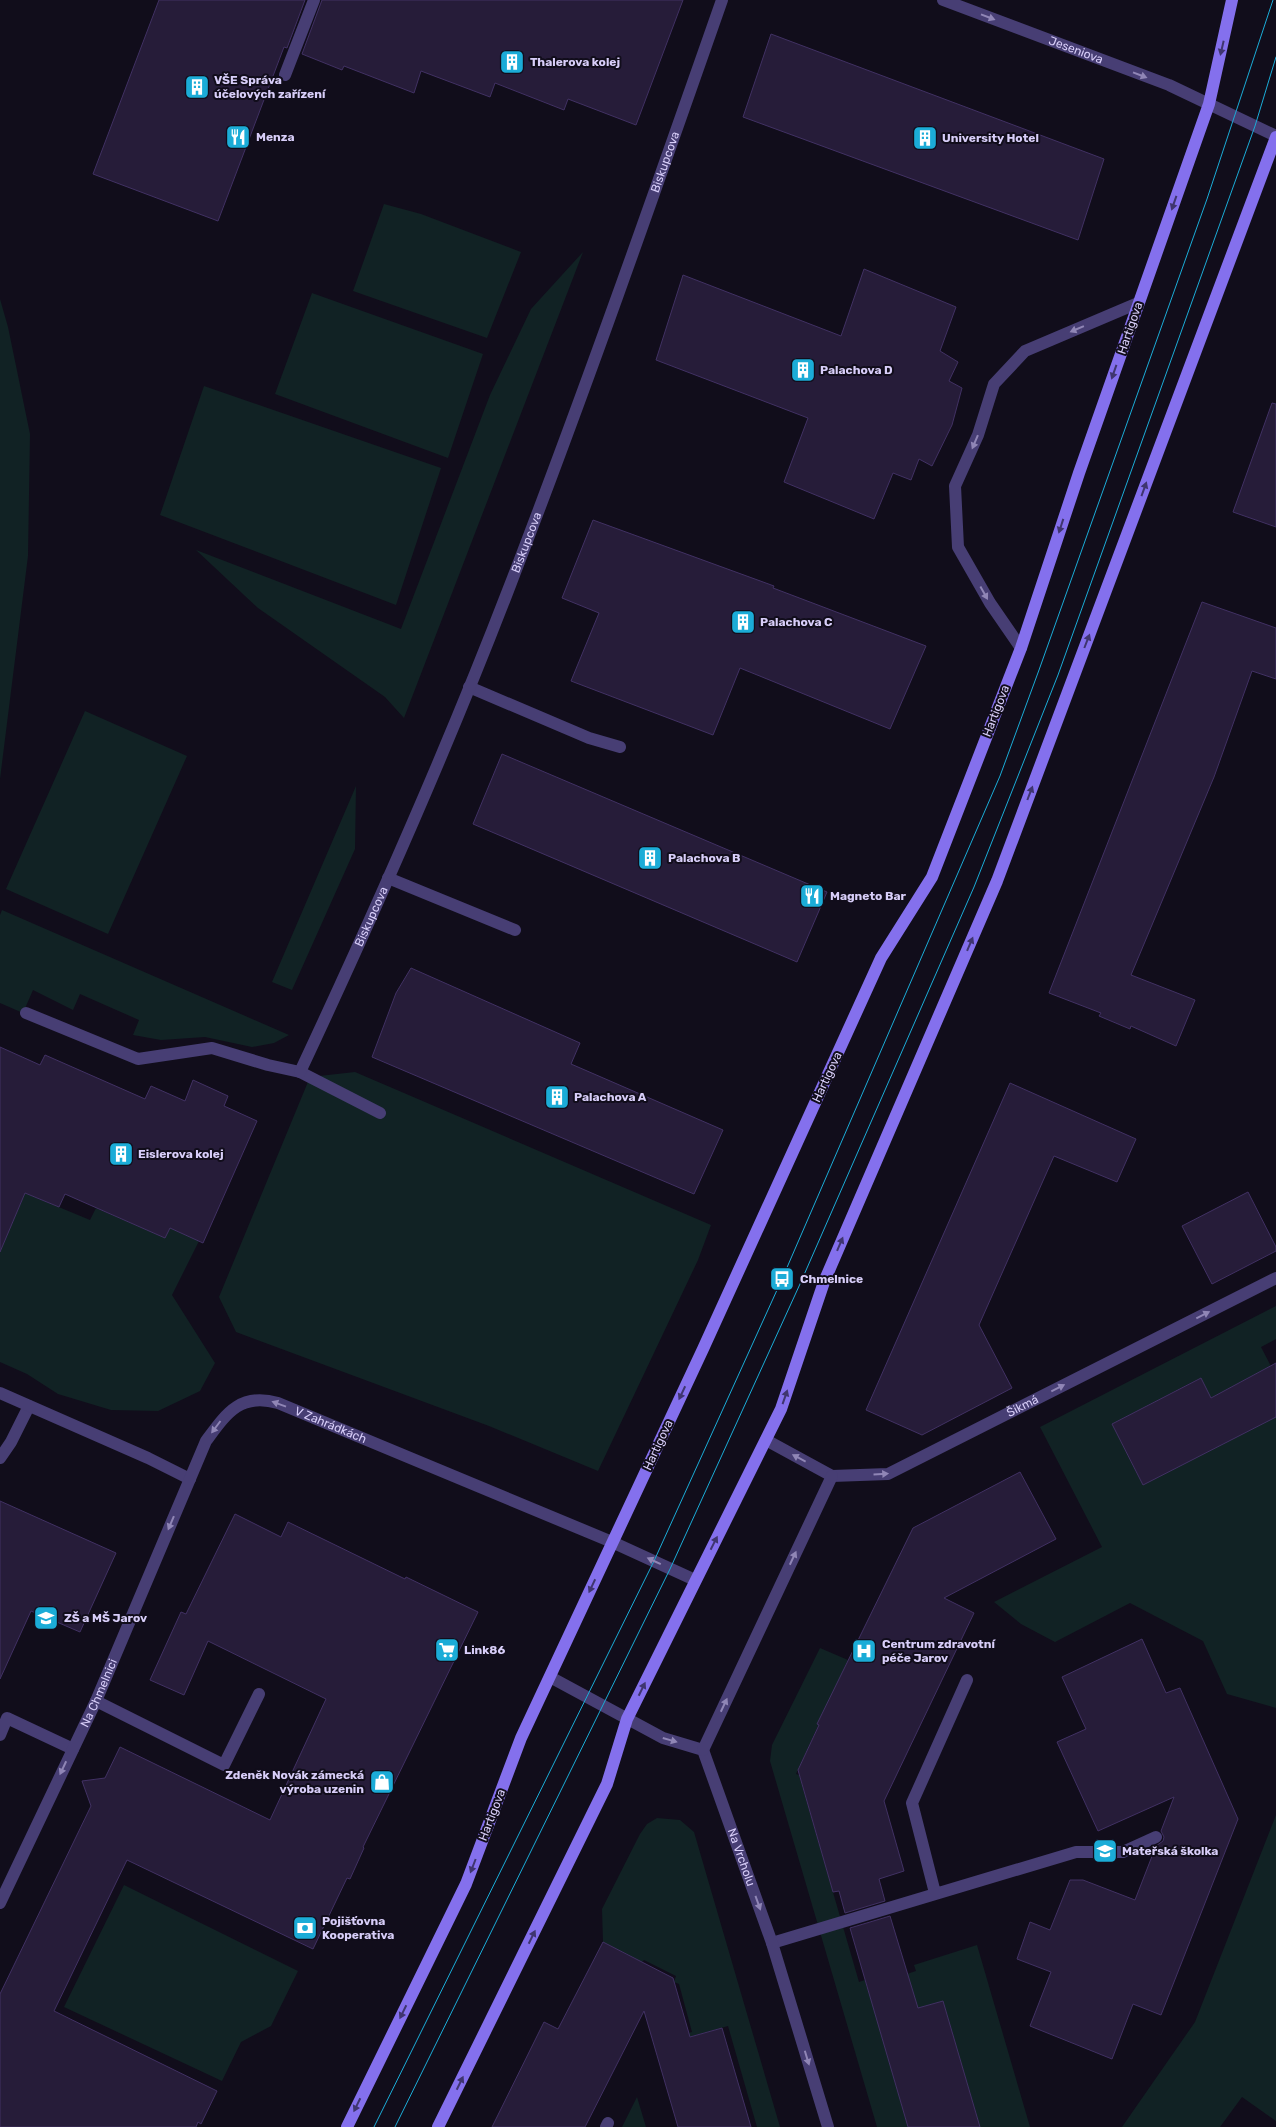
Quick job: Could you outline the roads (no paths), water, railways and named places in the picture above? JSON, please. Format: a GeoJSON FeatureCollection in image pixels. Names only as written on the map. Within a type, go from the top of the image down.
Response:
{"type":"FeatureCollection","features":[{"type":"Feature","properties":{"kind":"main road","name":"Hartigova"},"geometry":{"type":"LineString","coordinates":[[347,2127],[466,1884],[521,1738],[703,1349],[881,958],[932,877],[1021,648],[1079,473],[1209,104],[1232,0]]}},
{"type":"Feature","properties":{"kind":"main road"},"geometry":{"type":"LineString","coordinates":[[438,2127],[607,1784],[628,1719],[781,1409],[824,1282],[997,882],[1276,136]]}},
{"type":"Feature","properties":{"kind":"street"},"geometry":{"type":"LineString","coordinates":[[285,75],[314,0]]}},
{"type":"Feature","properties":{"kind":"street","name":"Biskupcova"},"geometry":{"type":"LineString","coordinates":[[300,1072],[388,878],[509,589],[597,353],[722,0]]}},
{"type":"Feature","properties":{"kind":"street","name":"Jeseniova"},"geometry":{"type":"LineString","coordinates":[[942,0],[1169,86],[1276,136]]}},
{"type":"Feature","properties":{"kind":"street"},"geometry":{"type":"LineString","coordinates":[[1021,648],[990,603],[958,547],[956,486],[978,435],[994,384],[1025,352],[1138,304]]}},
{"type":"Feature","properties":{"kind":"street"},"geometry":{"type":"LineString","coordinates":[[469,687],[589,738],[620,747]]}},
{"type":"Feature","properties":{"kind":"street"},"geometry":{"type":"LineString","coordinates":[[388,878],[516,930]]}},
{"type":"Feature","properties":{"kind":"street"},"geometry":{"type":"LineString","coordinates":[[26,1013],[138,1059],[212,1048],[268,1065],[300,1072],[380,1113]]}},
{"type":"Feature","properties":{"kind":"street","name":"Šikmá"},"geometry":{"type":"LineString","coordinates":[[832,1476],[888,1474],[1276,1278]]}},
{"type":"Feature","properties":{"kind":"street"},"geometry":{"type":"LineString","coordinates":[[0,1393],[190,1478]]}},
{"type":"Feature","properties":{"kind":"street","name":"V Zahrádkách"},"geometry":{"type":"LineString","coordinates":[[190,1478],[206,1441],[226,1415],[239,1405],[254,1400],[267,1400],[612,1542],[695,1580]]}},
{"type":"Feature","properties":{"kind":"street"},"geometry":{"type":"LineString","coordinates":[[0,1458],[12,1442],[29,1406]]}},
{"type":"Feature","properties":{"kind":"street"},"geometry":{"type":"LineString","coordinates":[[550,1677],[662,1738],[703,1750],[832,1476],[766,1440]]}},
{"type":"Feature","properties":{"kind":"street","name":"Na Chmelnici"},"geometry":{"type":"LineString","coordinates":[[0,1904],[96,1701],[190,1478]]}},
{"type":"Feature","properties":{"kind":"street"},"geometry":{"type":"LineString","coordinates":[[935,1893],[912,1803],[968,1680]]}},
{"type":"Feature","properties":{"kind":"street"},"geometry":{"type":"LineString","coordinates":[[96,1701],[224,1765],[259,1694]]}},
{"type":"Feature","properties":{"kind":"street"},"geometry":{"type":"LineString","coordinates":[[0,1735],[7,1718],[73,1749]]}},
{"type":"Feature","properties":{"kind":"street","name":"Na Vrcholu"},"geometry":{"type":"LineString","coordinates":[[703,1750],[772,1943],[828,2127]]}},
{"type":"Feature","properties":{"kind":"street"},"geometry":{"type":"LineString","coordinates":[[772,1943],[1076,1852],[1123,1852],[1156,1837]]}},
{"type":"Feature","properties":{"kind":"tram line"},"geometry":{"type":"LineString","coordinates":[[374,2127],[654,1561],[782,1279],[1000,776],[1207,199],[1273,0]]}},
{"type":"Feature","properties":{"kind":"tram line"},"geometry":{"type":"LineString","coordinates":[[395,2127],[670,1569],[800,1284],[974,887],[1058,675],[1255,126],[1276,57]]}},
{"type":"Feature","properties":{"kind":"place","name":"Thalerova kolej"},"geometry":{"type":"Point","coordinates":[512,62]}},
{"type":"Feature","properties":{"kind":"place","name":"VŠE Správa účelových zařízení"},"geometry":{"type":"Point","coordinates":[197,87]}},
{"type":"Feature","properties":{"kind":"place","name":"Menza"},"geometry":{"type":"Point","coordinates":[238,137]}},
{"type":"Feature","properties":{"kind":"place","name":"University Hotel"},"geometry":{"type":"Point","coordinates":[925,138]}},
{"type":"Feature","properties":{"kind":"place","name":"Palachova D"},"geometry":{"type":"Point","coordinates":[803,370]}},
{"type":"Feature","properties":{"kind":"place","name":"Palachova C"},"geometry":{"type":"Point","coordinates":[743,622]}},
{"type":"Feature","properties":{"kind":"place","name":"Palachova B"},"geometry":{"type":"Point","coordinates":[650,858]}},
{"type":"Feature","properties":{"kind":"place","name":"Magneto Bar"},"geometry":{"type":"Point","coordinates":[812,896]}},
{"type":"Feature","properties":{"kind":"place","name":"Palachova A"},"geometry":{"type":"Point","coordinates":[557,1097]}},
{"type":"Feature","properties":{"kind":"place","name":"Eislerova kolej"},"geometry":{"type":"Point","coordinates":[121,1154]}},
{"type":"Feature","properties":{"kind":"place","name":"Chmelnice"},"geometry":{"type":"Point","coordinates":[782,1279]}},
{"type":"Feature","properties":{"kind":"place","name":"ZŠ a MŠ Jarov"},"geometry":{"type":"Point","coordinates":[46,1618]}},
{"type":"Feature","properties":{"kind":"place","name":"Link86"},"geometry":{"type":"Point","coordinates":[447,1650]}},
{"type":"Feature","properties":{"kind":"place","name":"Centrum zdravotní péče Jarov"},"geometry":{"type":"Point","coordinates":[864,1651]}},
{"type":"Feature","properties":{"kind":"place","name":"Zdeněk Novák zámecká výroba uzenin"},"geometry":{"type":"Point","coordinates":[382,1782]}},
{"type":"Feature","properties":{"kind":"place","name":"Mateřská školka"},"geometry":{"type":"Point","coordinates":[1105,1851]}},
{"type":"Feature","properties":{"kind":"place","name":"Pojišťovna Kooperativa"},"geometry":{"type":"Point","coordinates":[305,1928]}}]}
